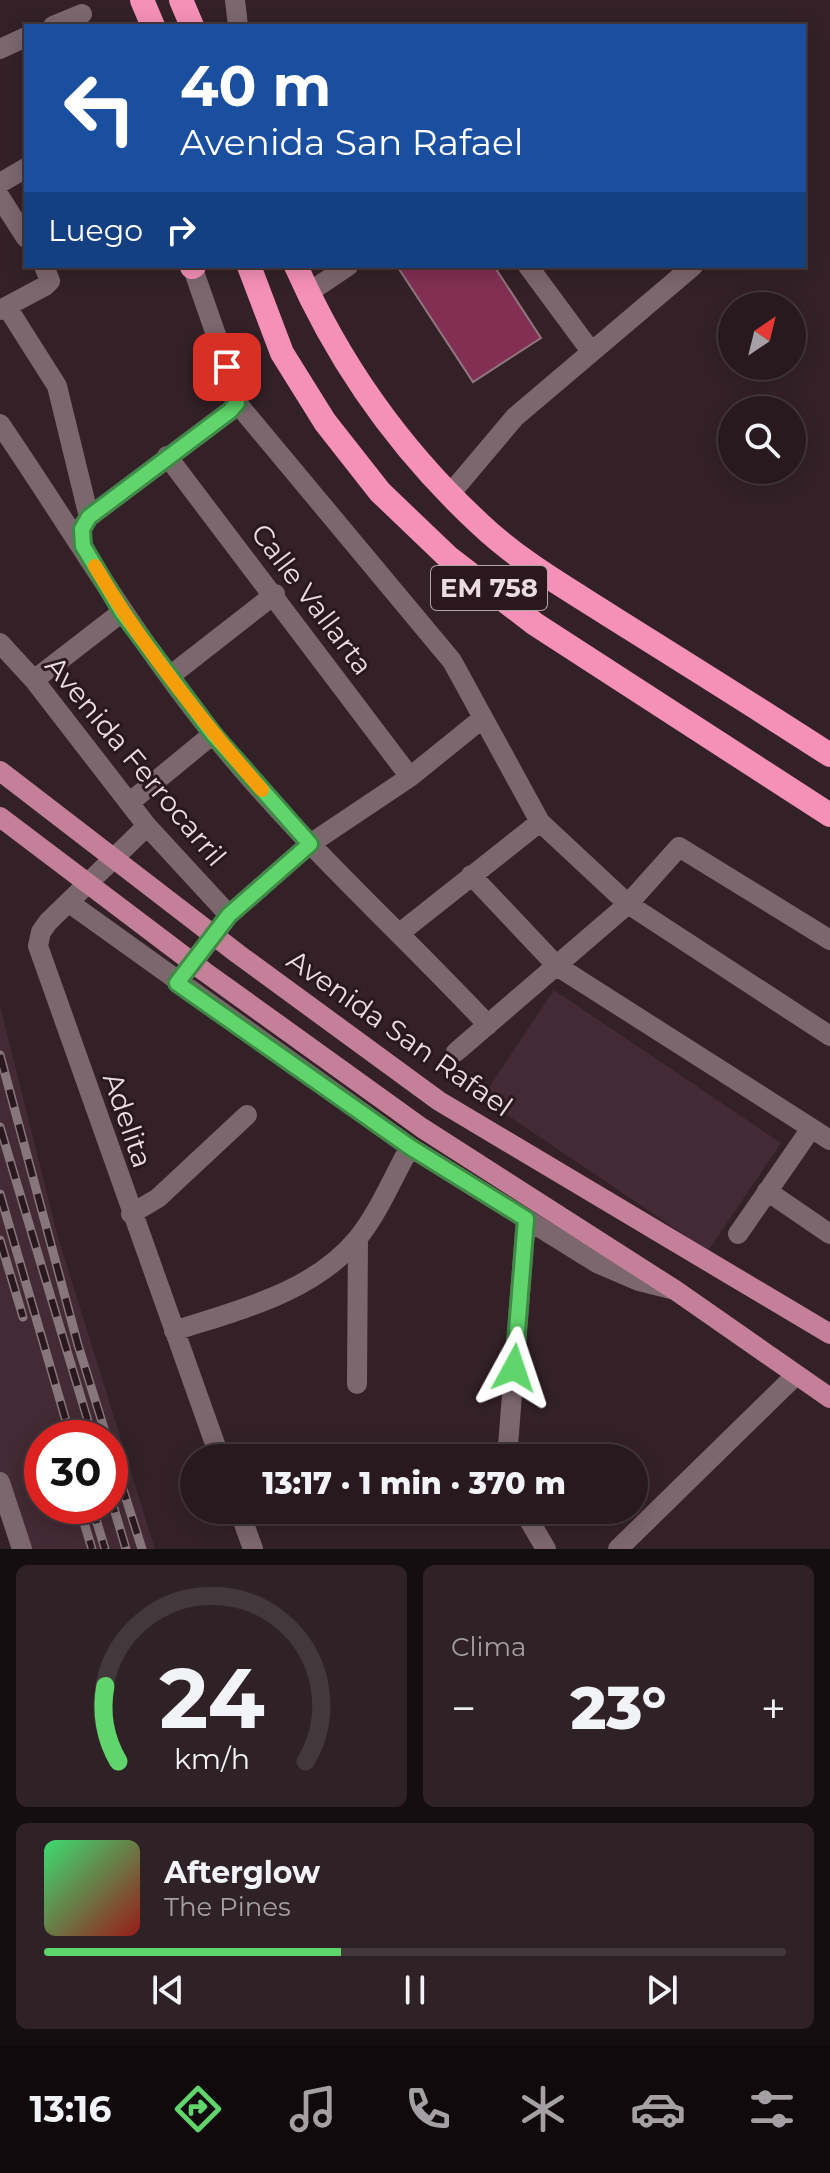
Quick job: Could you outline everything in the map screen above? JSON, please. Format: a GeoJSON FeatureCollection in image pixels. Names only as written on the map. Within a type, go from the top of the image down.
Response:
{"type":"FeatureCollection","features":[{"type":"Feature","properties":{"kind":"highway"},"geometry":{"type":"LineString","coordinates":[[142,0],[152,24]]}},
{"type":"Feature","properties":{"kind":"highway"},"geometry":{"type":"LineString","coordinates":[[181,0],[191,24]]}},
{"type":"Feature","properties":{"kind":"highway","name":"EM 758"},"geometry":{"type":"LineString","coordinates":[[250,268],[282,353],[325,422],[380,492],[448,557],[535,624],[830,815]]}},
{"type":"Feature","properties":{"kind":"highway","name":"EM 758"},"geometry":{"type":"LineString","coordinates":[[297,268],[365,396],[416,460],[483,527],[564,587],[830,755]]}},
{"type":"Feature","properties":{"kind":"highway"},"geometry":{"type":"LineString","coordinates":[[719,684],[830,733]]}},
{"type":"Feature","properties":{"kind":"main road","name":"Avenida San Rafael"},"geometry":{"type":"LineString","coordinates":[[0,771],[238,954],[439,1101],[830,1334]]}},
{"type":"Feature","properties":{"kind":"main road"},"geometry":{"type":"LineString","coordinates":[[0,817],[205,972],[422,1128],[675,1290],[830,1398]]}},
{"type":"Feature","properties":{"kind":"street"},"geometry":{"type":"LineString","coordinates":[[235,0],[238,24]]}},
{"type":"Feature","properties":{"kind":"street"},"geometry":{"type":"LineString","coordinates":[[57,24],[81,13]]}},
{"type":"Feature","properties":{"kind":"street"},"geometry":{"type":"LineString","coordinates":[[0,49],[24,38]]}},
{"type":"Feature","properties":{"kind":"street"},"geometry":{"type":"LineString","coordinates":[[0,183],[24,169]]}},
{"type":"Feature","properties":{"kind":"street"},"geometry":{"type":"LineString","coordinates":[[0,197],[24,235]]}},
{"type":"Feature","properties":{"kind":"street"},"geometry":{"type":"LineString","coordinates":[[194,268],[237,403],[452,661],[540,822],[628,904],[830,1036]]}},
{"type":"Feature","properties":{"kind":"street"},"geometry":{"type":"LineString","coordinates":[[308,293],[345,268]]}},
{"type":"Feature","properties":{"kind":"street"},"geometry":{"type":"LineString","coordinates":[[529,268],[590,350]]}},
{"type":"Feature","properties":{"kind":"street"},"geometry":{"type":"LineString","coordinates":[[450,494],[515,417],[590,350],[691,268]]}},
{"type":"Feature","properties":{"kind":"street"},"geometry":{"type":"LineString","coordinates":[[47,273],[4,309],[57,386],[89,517]]}},
{"type":"Feature","properties":{"kind":"street"},"geometry":{"type":"LineString","coordinates":[[83,546],[82,529],[89,517],[237,403]]}},
{"type":"Feature","properties":{"kind":"street"},"geometry":{"type":"LineString","coordinates":[[0,424],[83,546],[122,612],[213,734],[310,844],[401,932],[488,1025]]}},
{"type":"Feature","properties":{"kind":"street","name":"Calle Vallarta"},"geometry":{"type":"LineString","coordinates":[[167,456],[275,594],[410,777]]}},
{"type":"Feature","properties":{"kind":"street"},"geometry":{"type":"LineString","coordinates":[[170,676],[275,594]]}},
{"type":"Feature","properties":{"kind":"street"},"geometry":{"type":"LineString","coordinates":[[34,680],[122,612]]}},
{"type":"Feature","properties":{"kind":"street","name":"Avenida Ferrocarril"},"geometry":{"type":"LineString","coordinates":[[0,643],[34,680],[147,826],[229,915]]}},
{"type":"Feature","properties":{"kind":"street"},"geometry":{"type":"LineString","coordinates":[[177,983],[229,915],[310,844],[410,777],[483,718]]}},
{"type":"Feature","properties":{"kind":"street"},"geometry":{"type":"LineString","coordinates":[[129,803],[213,734]]}},
{"type":"Feature","properties":{"kind":"street"},"geometry":{"type":"LineString","coordinates":[[401,932],[540,822]]}},
{"type":"Feature","properties":{"kind":"street"},"geometry":{"type":"LineString","coordinates":[[147,826],[71,904],[177,983],[410,1147],[597,1263],[639,1281],[675,1290]]}},
{"type":"Feature","properties":{"kind":"street"},"geometry":{"type":"LineString","coordinates":[[456,1052],[628,904],[679,847],[830,940]]}},
{"type":"Feature","properties":{"kind":"street"},"geometry":{"type":"LineString","coordinates":[[471,875],[557,966],[830,1140]]}},
{"type":"Feature","properties":{"kind":"street","name":"Adelita"},"geometry":{"type":"LineString","coordinates":[[71,904],[44,927],[38,946],[215,1444]]}},
{"type":"Feature","properties":{"kind":"street"},"geometry":{"type":"LineString","coordinates":[[131,1214],[158,1198],[247,1115]]}},
{"type":"Feature","properties":{"kind":"street"},"geometry":{"type":"LineString","coordinates":[[738,1234],[810,1130]]}},
{"type":"Feature","properties":{"kind":"street"},"geometry":{"type":"LineString","coordinates":[[174,1331],[270,1300],[309,1280],[358,1238],[410,1147]]}},
{"type":"Feature","properties":{"kind":"street"},"geometry":{"type":"LineString","coordinates":[[767,1191],[830,1234]]}},
{"type":"Feature","properties":{"kind":"street"},"geometry":{"type":"LineString","coordinates":[[508,1444],[526,1219]]}},
{"type":"Feature","properties":{"kind":"street"},"geometry":{"type":"LineString","coordinates":[[357,1384],[358,1238]]}},
{"type":"Feature","properties":{"kind":"street"},"geometry":{"type":"LineString","coordinates":[[618,1549],[796,1375]]}},
{"type":"Feature","properties":{"kind":"street"},"geometry":{"type":"LineString","coordinates":[[0,1482],[22,1549]]}},
{"type":"Feature","properties":{"kind":"street"},"geometry":{"type":"LineString","coordinates":[[244,1524],[253,1549]]}},
{"type":"Feature","properties":{"kind":"street"},"geometry":{"type":"LineString","coordinates":[[531,1524],[546,1549]]}},
{"type":"Feature","properties":{"kind":"shaded area"},"geometry":{"type":"Polygon","coordinates":[[[554,990],[781,1143],[708,1251],[482,1098],[554,990]]]}},
{"type":"Feature","properties":{"kind":"shaded area"},"geometry":{"type":"Polygon","coordinates":[[[0,1006],[58,1237],[115,1420],[24,1420],[24,1524],[128,1524],[128,1462],[155,1549],[19,1549],[0,1486],[0,1006]]]}},
{"type":"Feature","properties":{"kind":"building"},"geometry":{"type":"Polygon","coordinates":[[[398,268],[495,268],[541,338],[473,382],[398,268]]]}},
{"type":"Feature","properties":{"kind":"railway"},"geometry":{"type":"LineString","coordinates":[[0,1055],[78,1345],[101,1420]]}},
{"type":"Feature","properties":{"kind":"railway"},"geometry":{"type":"LineString","coordinates":[[0,1127],[88,1420]]}},
{"type":"Feature","properties":{"kind":"railway"},"geometry":{"type":"LineString","coordinates":[[0,1194],[66,1420]]}},
{"type":"Feature","properties":{"kind":"railway"},"geometry":{"type":"LineString","coordinates":[[0,1240],[23,1317]]}},
{"type":"Feature","properties":{"kind":"railway"},"geometry":{"type":"LineString","coordinates":[[128,1505],[142,1549]]}},
{"type":"Feature","properties":{"kind":"railway"},"geometry":{"type":"LineString","coordinates":[[84,1524],[92,1549]]}},
{"type":"Feature","properties":{"kind":"railway"},"geometry":{"type":"LineString","coordinates":[[97,1524],[105,1549]]}},
{"type":"Feature","properties":{"kind":"railway"},"geometry":{"type":"LineString","coordinates":[[119,1524],[126,1549]]}},
{"type":"Feature","properties":{"kind":"slow traffic"},"geometry":{"type":"LineString","coordinates":[[95,566],[122,612],[213,734],[262,790]]}},
{"type":"Feature","properties":{"kind":"route"},"geometry":{"type":"LineString","coordinates":[[227,367],[237,403],[230,411],[89,517],[82,529],[83,546],[122,612],[213,734],[310,844],[229,915],[177,983],[410,1147],[526,1219],[514,1368]]}}]}
